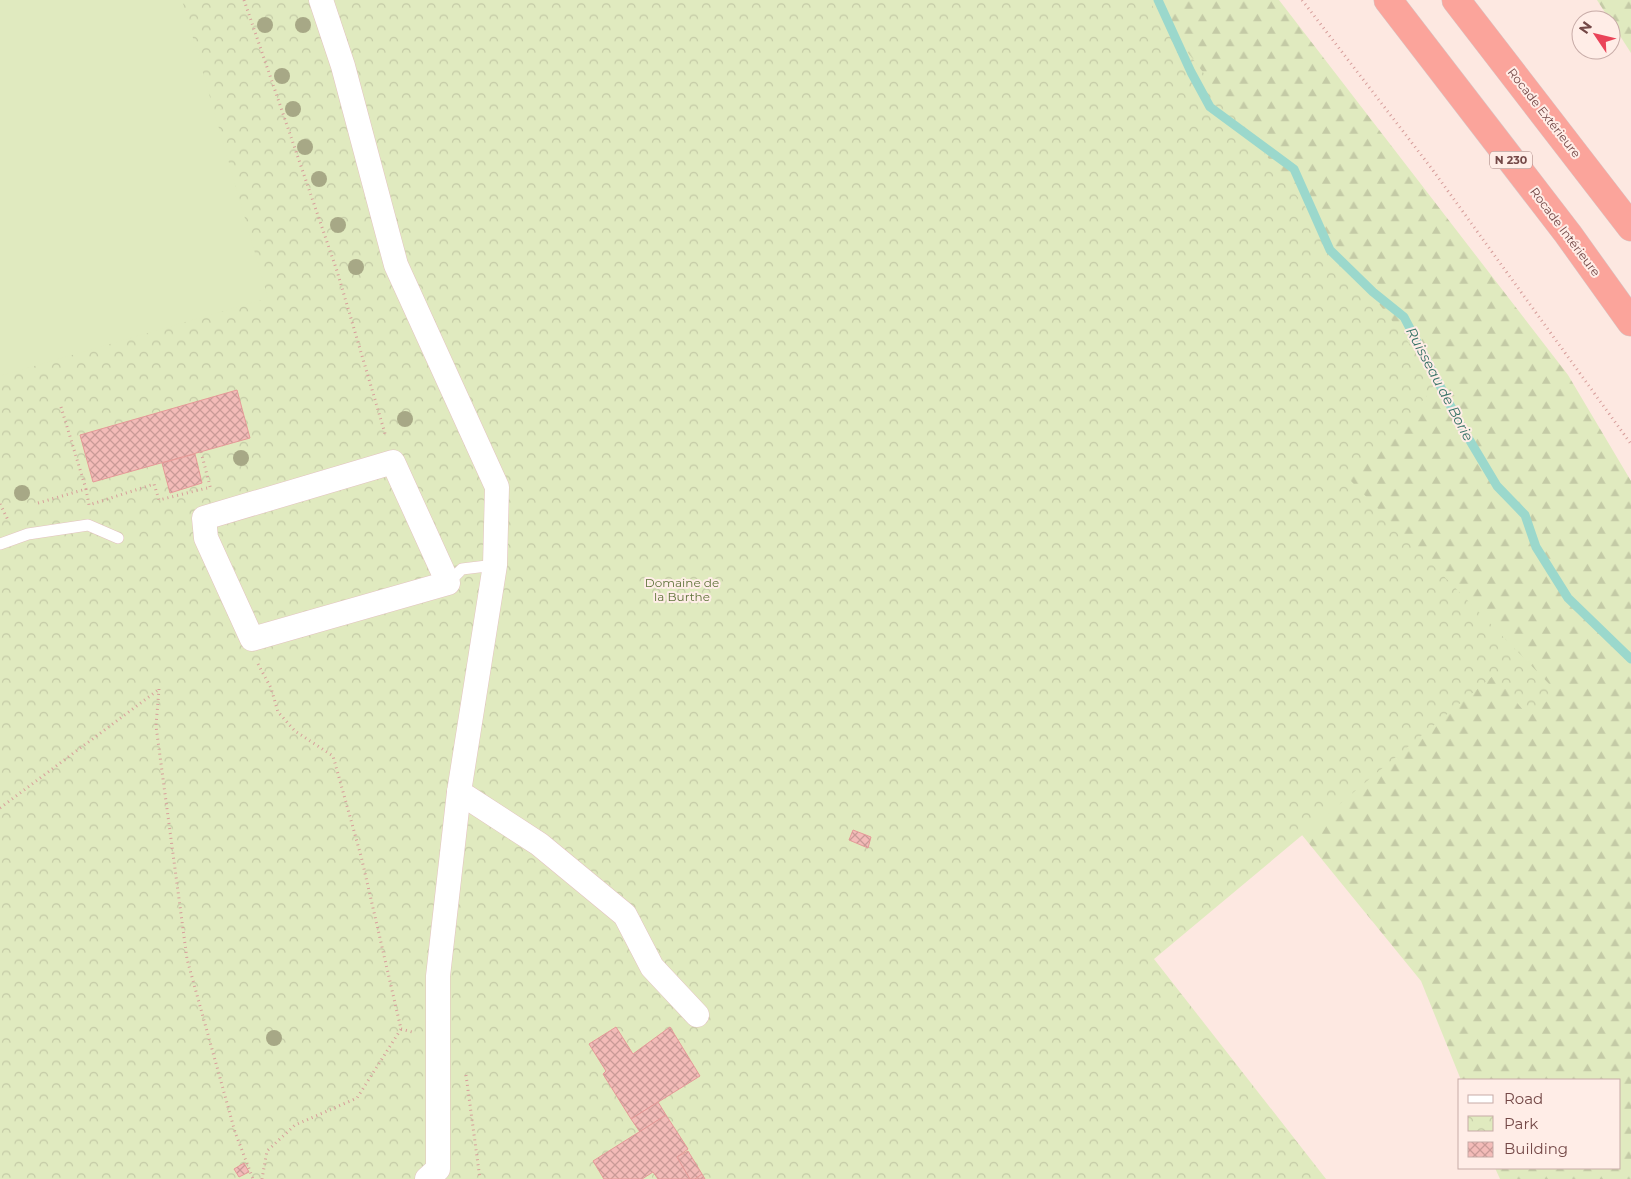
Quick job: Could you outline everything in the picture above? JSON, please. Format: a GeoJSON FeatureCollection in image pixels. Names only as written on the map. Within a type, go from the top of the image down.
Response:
{"type":"FeatureCollection","features":[{"type":"Feature","properties":{"kind":"highway","name":"Rocade Intérieure"},"geometry":{"type":"LineString","coordinates":[[1388,0],[1568,234],[1631,322]]}},
{"type":"Feature","properties":{"kind":"highway","name":"Rocade Extérieure"},"geometry":{"type":"LineString","coordinates":[[1456,0],[1631,227]]}},
{"type":"Feature","properties":{"kind":"street"},"geometry":{"type":"LineString","coordinates":[[320,0],[344,66],[396,265],[498,487],[495,565],[459,792],[438,976],[438,1169],[428,1179]]}},
{"type":"Feature","properties":{"kind":"street"},"geometry":{"type":"LineString","coordinates":[[393,462],[448,583],[252,639],[206,538],[204,518],[393,462]]}},
{"type":"Feature","properties":{"kind":"street"},"geometry":{"type":"LineString","coordinates":[[459,792],[539,844],[625,915],[652,967],[697,1015]]}},
{"type":"Feature","properties":{"kind":"lane"},"geometry":{"type":"LineString","coordinates":[[0,544],[28,534],[88,525],[118,538]]}},
{"type":"Feature","properties":{"kind":"lane"},"geometry":{"type":"LineString","coordinates":[[448,583],[462,570],[495,565]]}},
{"type":"Feature","properties":{"kind":"path"},"geometry":{"type":"LineString","coordinates":[[244,0],[337,271],[393,462]]}},
{"type":"Feature","properties":{"kind":"path"},"geometry":{"type":"LineString","coordinates":[[1302,0],[1432,169],[1631,444]]}},
{"type":"Feature","properties":{"kind":"path"},"geometry":{"type":"LineString","coordinates":[[61,407],[86,489],[89,505],[154,484],[159,500],[210,487]]}},
{"type":"Feature","properties":{"kind":"path"},"geometry":{"type":"LineString","coordinates":[[202,452],[212,497]]}},
{"type":"Feature","properties":{"kind":"path"},"geometry":{"type":"LineString","coordinates":[[38,503],[86,489]]}},
{"type":"Feature","properties":{"kind":"path"},"geometry":{"type":"LineString","coordinates":[[258,664],[271,688],[278,712],[294,731],[333,756],[361,856],[401,1029],[356,1098],[295,1125],[267,1151],[262,1179]]}},
{"type":"Feature","properties":{"kind":"path"},"geometry":{"type":"LineString","coordinates":[[0,808],[159,689],[156,726],[187,959],[235,1132],[253,1179]]}},
{"type":"Feature","properties":{"kind":"green space","name":"Domaine de la Burthe"},"geometry":{"type":"Polygon","coordinates":[[[0,0],[1148,0],[1437,380],[1426,397],[1348,478],[1557,692],[1529,717],[1494,675],[1154,959],[1326,1179],[0,1179],[0,0]]]}},
{"type":"Feature","properties":{"kind":"green space"},"geometry":{"type":"Polygon","coordinates":[[[0,0],[182,0],[268,298],[0,376],[0,0]]]}},
{"type":"Feature","properties":{"kind":"green space"},"geometry":{"type":"Polygon","coordinates":[[[710,0],[1279,0],[1568,375],[1631,481],[1631,1179],[1500,1179],[1495,1169],[1621,1169],[1621,1079],[1461,1079],[1421,981],[821,245],[710,0]]]}},
{"type":"Feature","properties":{"kind":"green space"},"geometry":{"type":"Polygon","coordinates":[[[1597,0],[1631,0],[1631,53],[1621,37],[1621,10],[1603,10],[1597,0]]]}},
{"type":"Feature","properties":{"kind":"building"},"geometry":{"type":"Polygon","coordinates":[[[237,390],[250,438],[93,482],[80,435],[237,390]]]}},
{"type":"Feature","properties":{"kind":"building"},"geometry":{"type":"Polygon","coordinates":[[[195,454],[202,483],[170,493],[162,463],[195,454]]]}},
{"type":"Feature","properties":{"kind":"building"},"geometry":{"type":"Polygon","coordinates":[[[853,830],[871,837],[868,848],[849,840],[853,830]]]}},
{"type":"Feature","properties":{"kind":"building"},"geometry":{"type":"Polygon","coordinates":[[[616,1027],[633,1054],[670,1027],[700,1076],[631,1119],[603,1074],[606,1071],[589,1044],[616,1027]]]}},
{"type":"Feature","properties":{"kind":"building"},"geometry":{"type":"Polygon","coordinates":[[[658,1102],[666,1115],[640,1132],[631,1119],[658,1102]]]}},
{"type":"Feature","properties":{"kind":"building"},"geometry":{"type":"Polygon","coordinates":[[[666,1115],[688,1149],[677,1157],[690,1179],[658,1179],[653,1172],[642,1179],[604,1179],[593,1161],[666,1115]]]}},
{"type":"Feature","properties":{"kind":"building"},"geometry":{"type":"Polygon","coordinates":[[[688,1151],[702,1174],[695,1179],[690,1179],[677,1157],[688,1151]]]}},
{"type":"Feature","properties":{"kind":"building"},"geometry":{"type":"Polygon","coordinates":[[[244,1163],[249,1172],[239,1177],[234,1169],[244,1163]]]}},
{"type":"Feature","properties":{"kind":"building"},"geometry":{"type":"Polygon","coordinates":[[[702,1174],[705,1179],[695,1179],[702,1174]]]}},
{"type":"Feature","properties":{"kind":"waterway","name":"Ruisseau de Borie"},"geometry":{"type":"LineString","coordinates":[[1158,0],[1191,72],[1210,107],[1294,169],[1330,250],[1373,292],[1404,317],[1460,424],[1497,486],[1525,515],[1536,547],[1568,598],[1631,659]]}}]}
